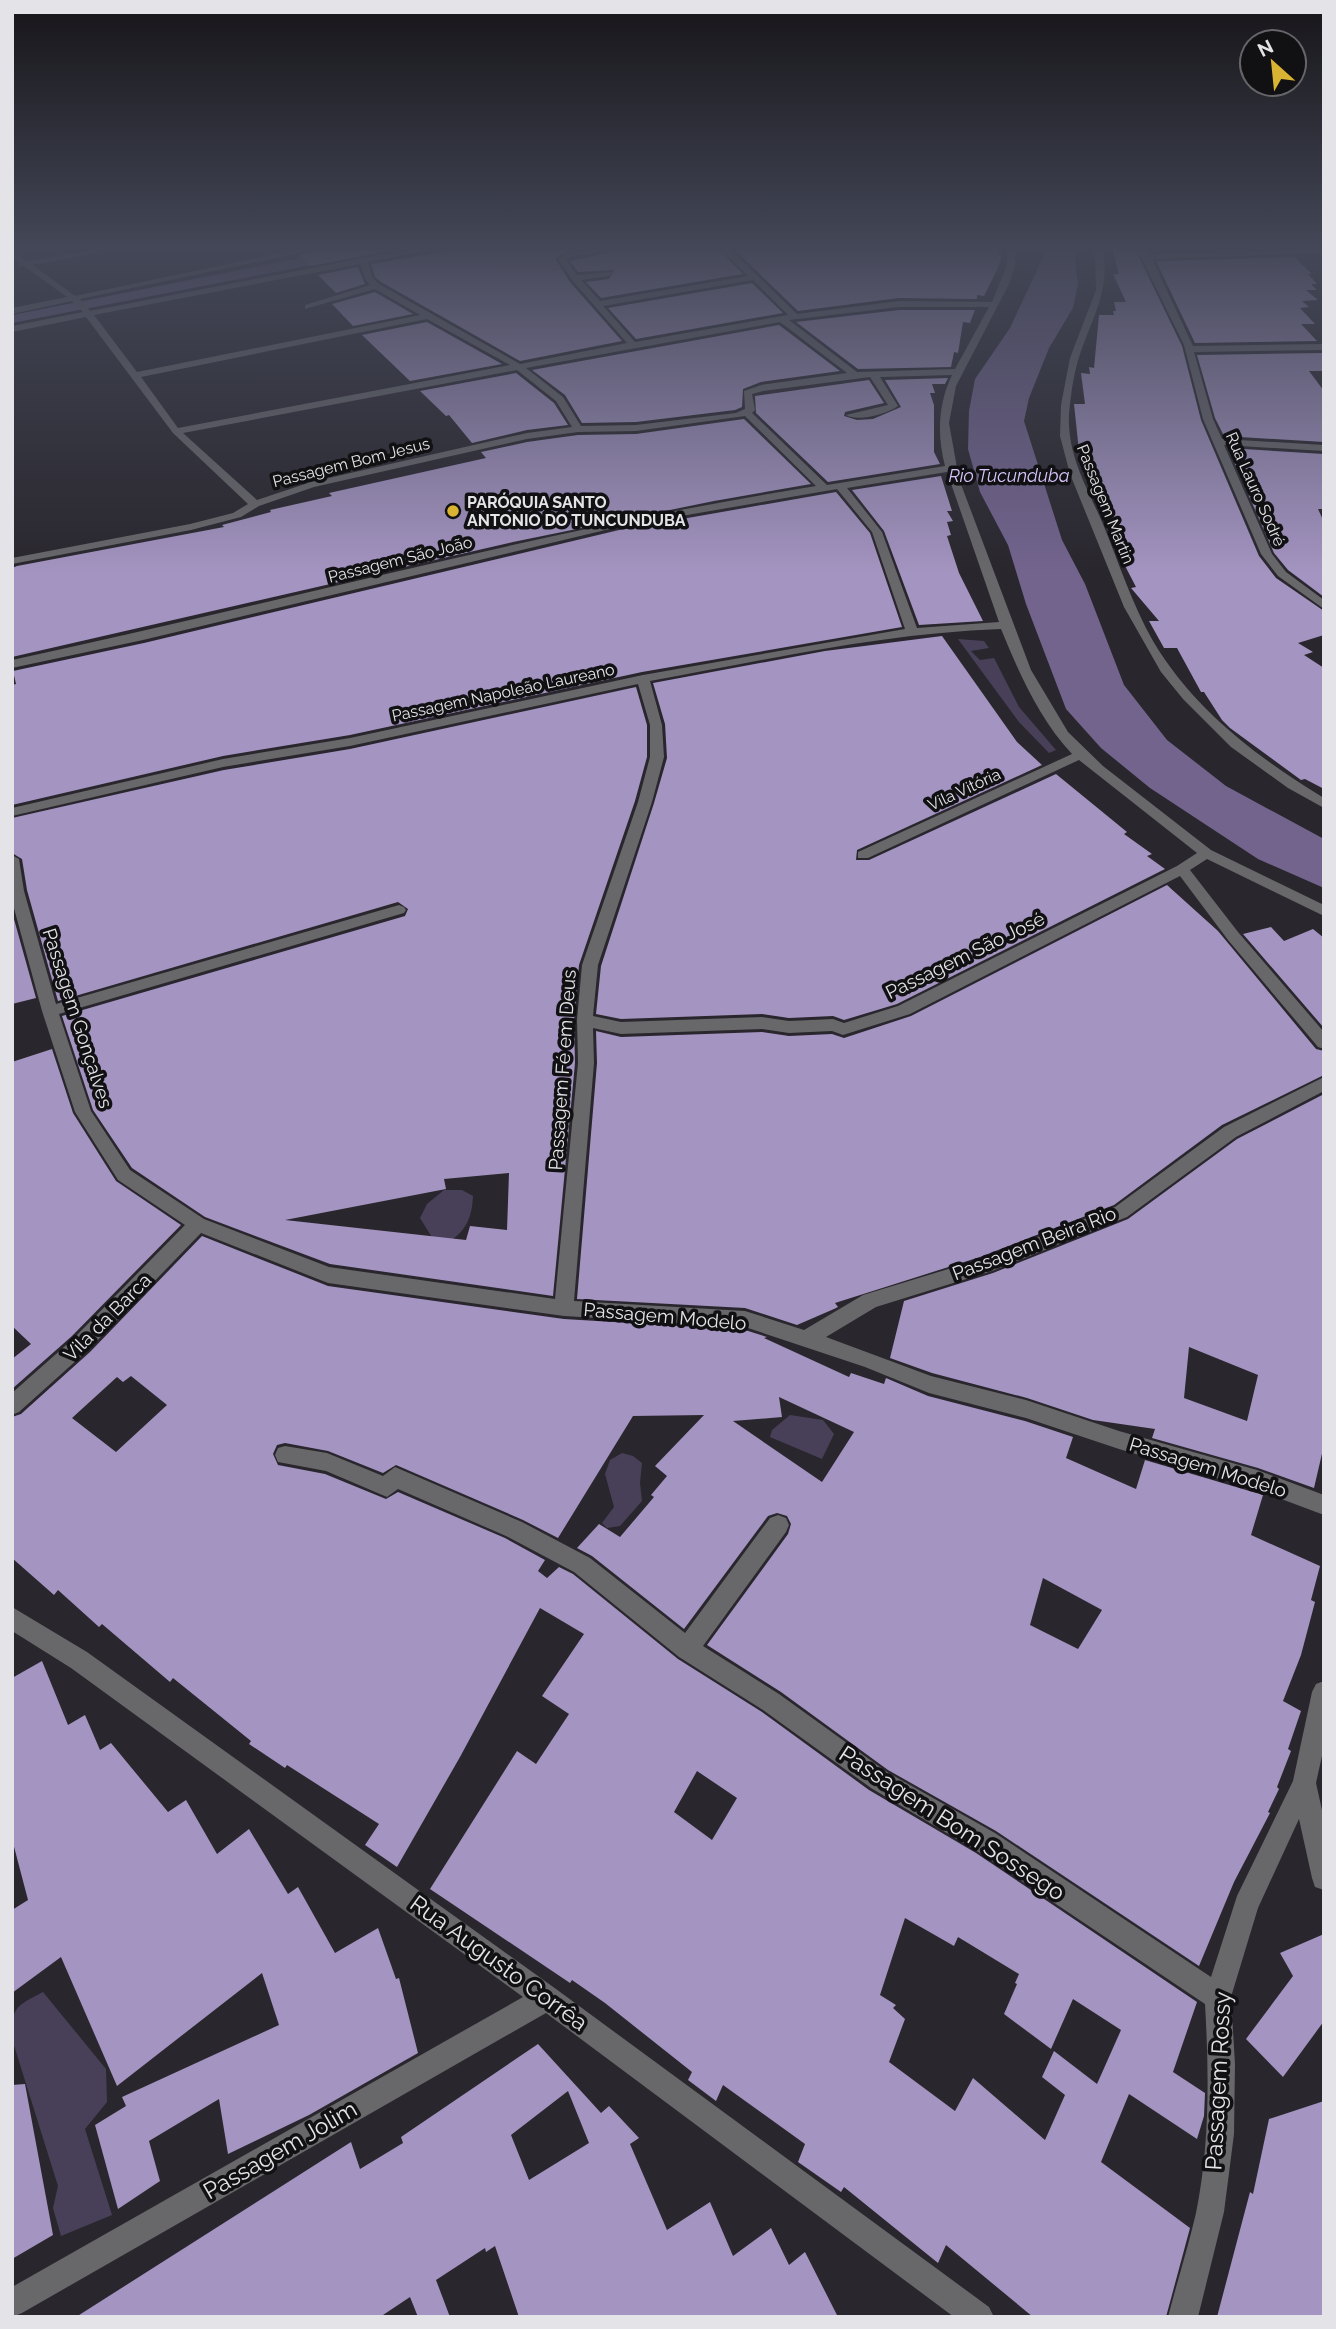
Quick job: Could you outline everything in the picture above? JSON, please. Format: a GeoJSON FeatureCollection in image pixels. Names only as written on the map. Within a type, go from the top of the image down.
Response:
{"type":"FeatureCollection","features":[{"type":"Feature","properties":{"kind":"street"},"geometry":{"type":"LineString","coordinates":[[119,358],[176,431],[255,504]]}},
{"type":"Feature","properties":{"kind":"street"},"geometry":{"type":"LineString","coordinates":[[133,376],[223,358]]}},
{"type":"Feature","properties":{"kind":"street"},"geometry":{"type":"LineString","coordinates":[[501,358],[561,399],[578,429]]}},
{"type":"Feature","properties":{"kind":"street"},"geometry":{"type":"LineString","coordinates":[[176,431],[570,358]]}},
{"type":"Feature","properties":{"kind":"street"},"geometry":{"type":"LineString","coordinates":[[832,358],[855,375]]}},
{"type":"Feature","properties":{"kind":"street"},"geometry":{"type":"LineString","coordinates":[[965,358],[957,372],[945,415],[944,437],[1004,625],[1022,664],[1062,734],[1080,755],[1206,853],[1324,911]]}},
{"type":"Feature","properties":{"kind":"street","name":"Passagem Martin"},"geometry":{"type":"LineString","coordinates":[[1075,358],[1068,388],[1065,441],[1075,477],[1130,607],[1164,667],[1198,710],[1268,770],[1324,804]]}},
{"type":"Feature","properties":{"kind":"street","name":"Rua Lauro Sodré"},"geometry":{"type":"LineString","coordinates":[[1190,358],[1218,442],[1267,554],[1282,575],[1324,606]]}},
{"type":"Feature","properties":{"kind":"street"},"geometry":{"type":"LineString","coordinates":[[824,488],[747,413],[750,410],[746,396],[753,390],[855,375],[957,372]]}},
{"type":"Feature","properties":{"kind":"street"},"geometry":{"type":"LineString","coordinates":[[851,415],[884,411],[893,406],[873,374]]}},
{"type":"Feature","properties":{"kind":"street","name":"Passagem Bom Jesus"},"geometry":{"type":"LineString","coordinates":[[12,561],[191,527],[237,515],[255,504],[311,485],[527,436],[578,429],[636,428],[747,413]]}},
{"type":"Feature","properties":{"kind":"street"},"geometry":{"type":"LineString","coordinates":[[1218,442],[1324,448]]}},
{"type":"Feature","properties":{"kind":"street","name":"Passagem São João"},"geometry":{"type":"LineString","coordinates":[[12,664],[143,636],[618,524],[952,468]]}},
{"type":"Feature","properties":{"kind":"street"},"geometry":{"type":"LineString","coordinates":[[839,485],[877,532],[912,631]]}},
{"type":"Feature","properties":{"kind":"street","name":"Passagem Napoleão Laureano"},"geometry":{"type":"LineString","coordinates":[[12,812],[223,763],[349,742],[643,679],[912,631],[1004,625]]}},
{"type":"Feature","properties":{"kind":"street","name":"Passagem Fé em Deus"},"geometry":{"type":"LineString","coordinates":[[564,1308],[586,1063],[585,1020],[590,965],[645,802],[657,757],[656,725],[643,679]]}},
{"type":"Feature","properties":{"kind":"street","name":"Vila Vitória"},"geometry":{"type":"LineString","coordinates":[[863,855],[1080,755]]}},
{"type":"Feature","properties":{"kind":"street","name":"Passagem São José"},"geometry":{"type":"LineString","coordinates":[[585,1020],[621,1028],[762,1023],[789,1027],[833,1025],[843,1029],[904,1010],[1182,869],[1206,853]]}},
{"type":"Feature","properties":{"kind":"street","name":"Passagem Gonçalves"},"geometry":{"type":"LineString","coordinates":[[12,859],[17,891],[50,1011],[83,1112],[128,1179]]}},
{"type":"Feature","properties":{"kind":"street"},"geometry":{"type":"LineString","coordinates":[[1182,869],[1233,936],[1324,1043]]}},
{"type":"Feature","properties":{"kind":"street"},"geometry":{"type":"LineString","coordinates":[[50,1011],[399,910]]}},
{"type":"Feature","properties":{"kind":"street","name":"Passagem Beira Rio"},"geometry":{"type":"LineString","coordinates":[[805,1340],[870,1301],[985,1266],[1121,1212],[1230,1132],[1324,1083]]}},
{"type":"Feature","properties":{"kind":"street","name":"Passagem Modelo"},"geometry":{"type":"LineString","coordinates":[[128,1179],[198,1224],[328,1275],[564,1308],[745,1319],[869,1360],[929,1384],[1026,1409],[1119,1440],[1257,1480],[1324,1504]]}},
{"type":"Feature","properties":{"kind":"street","name":"Vila da Barca"},"geometry":{"type":"LineString","coordinates":[[12,1406],[81,1344],[198,1224]]}},
{"type":"Feature","properties":{"kind":"street","name":"Passagem Bom Sossego"},"geometry":{"type":"LineString","coordinates":[[285,1455],[327,1462],[387,1487],[395,1477],[449,1503],[514,1529],[582,1565],[687,1649],[771,1702],[879,1780],[986,1842],[1218,1997]]}},
{"type":"Feature","properties":{"kind":"street"},"geometry":{"type":"LineString","coordinates":[[687,1649],[778,1525]]}},
{"type":"Feature","properties":{"kind":"street","name":"Rua Augusto Corrêa"},"geometry":{"type":"LineString","coordinates":[[12,1619],[79,1660],[547,1998],[979,2317]]}},
{"type":"Feature","properties":{"kind":"street","name":"Passagem Rossy"},"geometry":{"type":"LineString","coordinates":[[1182,2317],[1210,2212],[1220,2134],[1222,2064],[1218,1997],[1246,1905],[1304,1783],[1324,1692]]}},
{"type":"Feature","properties":{"kind":"street"},"geometry":{"type":"LineString","coordinates":[[1304,1783],[1324,1878]]}},
{"type":"Feature","properties":{"kind":"street","name":"Passagem Jolim"},"geometry":{"type":"LineString","coordinates":[[12,2303],[547,1998]]}},
{"type":"Feature","properties":{"kind":"shaded area"},"geometry":{"type":"Polygon","coordinates":[[[958,639],[984,641],[989,648],[971,651],[980,660],[994,658],[1019,707],[1056,750],[1049,753],[1019,722],[958,639]]]}},
{"type":"Feature","properties":{"kind":"shaded area"},"geometry":{"type":"Polygon","coordinates":[[[444,1190],[462,1190],[473,1196],[467,1222],[461,1232],[450,1241],[433,1239],[420,1218],[427,1204],[444,1190]]]}},
{"type":"Feature","properties":{"kind":"shaded area"},"geometry":{"type":"Polygon","coordinates":[[[790,1415],[823,1420],[834,1434],[822,1459],[770,1437],[772,1430],[790,1415]]]}},
{"type":"Feature","properties":{"kind":"shaded area"},"geometry":{"type":"Polygon","coordinates":[[[622,1453],[633,1456],[642,1463],[642,1501],[620,1526],[607,1528],[602,1523],[614,1507],[605,1474],[610,1460],[622,1453]]]}},
{"type":"Feature","properties":{"kind":"shaded area"},"geometry":{"type":"Polygon","coordinates":[[[43,1992],[106,2069],[107,2102],[85,2129],[112,2215],[61,2236],[53,2208],[58,2186],[12,2039],[14,2014],[17,2009],[43,1992]]]}},
{"type":"Feature","properties":{"kind":"water","name":"Rio Tucunduba"},"geometry":{"type":"Polygon","coordinates":[[[990,358],[1045,358],[1029,398],[1024,421],[1062,540],[1085,584],[1124,685],[1167,740],[1226,786],[1324,839],[1324,888],[1258,859],[1150,788],[1101,748],[1066,709],[1026,604],[1008,545],[980,492],[968,449],[969,411],[975,379],[990,358]]]}},
{"type":"Feature","properties":{"kind":"building"},"geometry":{"type":"Polygon","coordinates":[[[386,358],[491,358],[502,364],[410,381],[386,358]]]}},
{"type":"Feature","properties":{"kind":"building"},"geometry":{"type":"Polygon","coordinates":[[[514,358],[537,358],[520,361],[514,358]]]}},
{"type":"Feature","properties":{"kind":"building"},"geometry":{"type":"Polygon","coordinates":[[[600,358],[822,358],[840,371],[761,382],[743,389],[742,407],[735,410],[636,422],[582,423],[565,395],[532,370],[600,358]]]}},
{"type":"Feature","properties":{"kind":"building"},"geometry":{"type":"Polygon","coordinates":[[[843,358],[953,358],[951,367],[858,369],[843,358]]]}},
{"type":"Feature","properties":{"kind":"building"},"geometry":{"type":"Polygon","coordinates":[[[1095,358],[1185,358],[1201,420],[1259,556],[1276,578],[1324,611],[1324,635],[1298,643],[1313,652],[1304,655],[1324,668],[1324,789],[1305,779],[1301,780],[1230,728],[1204,692],[1201,692],[1177,648],[1164,648],[1149,621],[1159,621],[1131,588],[1136,587],[1122,560],[1101,504],[1100,494],[1094,493],[1092,471],[1088,471],[1088,451],[1079,451],[1074,404],[1085,404],[1081,373],[1090,374],[1089,367],[1094,368],[1095,358]]]}},
{"type":"Feature","properties":{"kind":"building"},"geometry":{"type":"Polygon","coordinates":[[[1198,358],[1324,358],[1324,371],[1309,371],[1324,391],[1324,442],[1224,436],[1215,418],[1198,358]]]}},
{"type":"Feature","properties":{"kind":"building"},"geometry":{"type":"Polygon","coordinates":[[[516,373],[554,403],[568,425],[527,430],[472,443],[449,415],[446,416],[420,391],[516,373]]]}},
{"type":"Feature","properties":{"kind":"building"},"geometry":{"type":"Polygon","coordinates":[[[948,378],[945,384],[932,384],[935,393],[930,393],[934,405],[934,452],[940,464],[828,482],[756,413],[755,396],[869,380],[884,403],[845,412],[844,416],[857,420],[873,419],[901,407],[885,380],[948,378]]]}},
{"type":"Feature","properties":{"kind":"building"},"geometry":{"type":"Polygon","coordinates":[[[744,419],[811,484],[513,542],[12,657],[12,568],[17,566],[224,527],[222,525],[271,512],[270,510],[332,496],[329,493],[486,458],[481,452],[527,442],[578,435],[636,434],[744,419]]]}},
{"type":"Feature","properties":{"kind":"building"},"geometry":{"type":"Polygon","coordinates":[[[1228,448],[1324,454],[1324,509],[1318,509],[1324,522],[1324,597],[1288,570],[1274,553],[1228,448]]]}},
{"type":"Feature","properties":{"kind":"building"},"geometry":{"type":"Polygon","coordinates":[[[941,476],[952,511],[947,511],[953,521],[947,522],[951,535],[947,536],[959,573],[983,621],[919,625],[884,531],[852,490],[941,476]]]}},
{"type":"Feature","properties":{"kind":"building"},"geometry":{"type":"Polygon","coordinates":[[[836,492],[870,533],[902,627],[642,672],[350,735],[223,756],[12,805],[12,685],[16,684],[13,671],[144,643],[619,530],[836,492]]]}},
{"type":"Feature","properties":{"kind":"building"},"geometry":{"type":"Polygon","coordinates":[[[942,636],[1017,742],[1042,765],[857,850],[856,860],[869,860],[1056,774],[1127,832],[1124,834],[1152,854],[1147,856],[1165,869],[897,1004],[844,1020],[833,1016],[789,1018],[762,1014],[621,1019],[596,1014],[601,966],[667,758],[665,724],[653,683],[825,651],[942,636]]]}},
{"type":"Feature","properties":{"kind":"building"},"geometry":{"type":"Polygon","coordinates":[[[636,687],[647,725],[647,757],[635,801],[579,965],[574,1020],[575,1063],[553,1296],[330,1264],[205,1217],[132,1168],[93,1110],[62,1016],[405,916],[408,909],[398,902],[58,1001],[27,890],[22,859],[12,853],[12,818],[224,770],[350,749],[636,687]],[[509,1173],[444,1179],[446,1189],[285,1220],[466,1240],[470,1226],[507,1230],[509,1173]]]}},
{"type":"Feature","properties":{"kind":"building"},"geometry":{"type":"Polygon","coordinates":[[[1167,885],[1218,931],[1316,1049],[1324,1051],[1324,1075],[1222,1125],[1114,1205],[980,1257],[835,1303],[838,1307],[797,1325],[745,1308],[577,1299],[597,1063],[596,1031],[621,1037],[762,1032],[789,1036],[832,1034],[844,1038],[911,1016],[1167,885]]]}},
{"type":"Feature","properties":{"kind":"building"},"geometry":{"type":"Polygon","coordinates":[[[12,912],[36,998],[12,1004],[12,912]]]}},
{"type":"Feature","properties":{"kind":"building"},"geometry":{"type":"Polygon","coordinates":[[[1271,927],[1284,941],[1313,929],[1324,938],[1324,1028],[1243,934],[1271,927]]]}},
{"type":"Feature","properties":{"kind":"building"},"geometry":{"type":"Polygon","coordinates":[[[52,1049],[73,1113],[116,1181],[181,1225],[72,1336],[12,1389],[12,1359],[31,1344],[12,1326],[12,1062],[52,1049]]]}},
{"type":"Feature","properties":{"kind":"building"},"geometry":{"type":"Polygon","coordinates":[[[1324,1094],[1324,1445],[1314,1488],[1258,1468],[1152,1438],[1155,1429],[1093,1420],[890,1358],[904,1301],[993,1273],[1128,1219],[1237,1139],[1324,1094]],[[1189,1347],[1184,1398],[1247,1421],[1258,1375],[1189,1347]]]}},
{"type":"Feature","properties":{"kind":"building"},"geometry":{"type":"Polygon","coordinates":[[[202,1236],[328,1286],[564,1319],[745,1330],[767,1337],[764,1338],[849,1377],[851,1373],[884,1384],[886,1378],[928,1396],[1025,1421],[1073,1437],[1066,1458],[1136,1489],[1145,1460],[1263,1495],[1251,1535],[1320,1566],[1311,1600],[1315,1602],[1301,1655],[1283,1701],[1301,1711],[1288,1749],[1291,1751],[1277,1787],[1279,1789],[1268,1812],[1270,1813],[1234,1882],[1199,1966],[996,1831],[888,1770],[781,1692],[707,1645],[788,1534],[791,1524],[787,1516],[777,1513],[768,1516],[684,1629],[592,1556],[577,1548],[599,1524],[620,1537],[654,1497],[651,1495],[667,1476],[655,1466],[704,1415],[633,1416],[558,1538],[396,1465],[383,1473],[328,1451],[285,1443],[277,1445],[273,1454],[278,1465],[325,1474],[386,1499],[398,1492],[505,1538],[545,1560],[538,1571],[547,1578],[559,1567],[573,1574],[678,1659],[762,1712],[869,1790],[976,1853],[1197,2002],[1173,2072],[1205,2093],[1204,2116],[1197,2139],[1129,2094],[1101,2162],[1190,2228],[1166,2317],[1033,2317],[946,2245],[938,2263],[844,2187],[841,2192],[798,2162],[805,2144],[723,2085],[716,2101],[688,2080],[692,2072],[605,2003],[572,1980],[570,1983],[430,1889],[517,1751],[536,1764],[569,1714],[542,1696],[584,1634],[540,1608],[397,1867],[365,1845],[379,1824],[249,1744],[251,1741],[173,1678],[170,1682],[102,1624],[99,1627],[58,1590],[54,1595],[12,1558],[12,1417],[21,1414],[90,1352],[202,1236]],[[131,1376],[123,1382],[117,1377],[72,1418],[116,1452],[167,1405],[131,1376]],[[779,1397],[782,1417],[733,1421],[822,1482],[854,1432],[779,1397]],[[1043,1578],[1030,1625],[1078,1649],[1102,1610],[1043,1578]],[[697,1771],[674,1812],[712,1840],[737,1798],[697,1771]],[[905,1918],[880,1995],[896,2005],[893,2008],[905,2019],[889,2062],[955,2111],[973,2078],[1045,2140],[1065,2095],[1042,2077],[1054,2051],[1097,2084],[1121,2030],[1073,1999],[1051,2049],[1004,2014],[1019,1974],[958,1937],[954,1946],[905,1918]]]}},
{"type":"Feature","properties":{"kind":"building"},"geometry":{"type":"Polygon","coordinates":[[[42,1661],[68,1725],[85,1715],[100,1750],[111,1743],[168,1812],[186,1800],[217,1854],[249,1829],[288,1894],[298,1887],[335,1953],[378,1928],[396,1979],[399,1978],[418,2053],[309,2115],[228,2154],[219,2099],[149,2141],[160,2181],[118,2209],[95,2125],[126,2106],[122,2097],[279,2025],[262,1973],[117,2086],[61,1957],[12,1993],[12,1910],[28,1900],[12,1839],[12,1678],[42,1661]]]}},
{"type":"Feature","properties":{"kind":"building"},"geometry":{"type":"Polygon","coordinates":[[[1324,1934],[1324,2021],[1283,2077],[1246,2039],[1293,1976],[1280,1953],[1324,1934]]]}},
{"type":"Feature","properties":{"kind":"building"},"geometry":{"type":"Polygon","coordinates":[[[538,2044],[601,2113],[609,2106],[639,2138],[630,2144],[667,2230],[710,2202],[733,2256],[771,2228],[789,2265],[805,2252],[838,2317],[519,2317],[495,2246],[486,2252],[485,2248],[436,2280],[450,2317],[418,2317],[410,2297],[380,2317],[76,2317],[351,2142],[360,2169],[403,2143],[401,2137],[538,2044]],[[568,2091],[511,2135],[529,2180],[589,2143],[568,2091]]]}},
{"type":"Feature","properties":{"kind":"building"},"geometry":{"type":"Polygon","coordinates":[[[25,2084],[53,2235],[12,2259],[12,2085],[25,2084]]]}},
{"type":"Feature","properties":{"kind":"building"},"geometry":{"type":"Polygon","coordinates":[[[1324,2101],[1324,2317],[1217,2317],[1250,2192],[1253,2194],[1269,2119],[1324,2101]]]}},
{"type":"Feature","properties":{"kind":"place","name":"PARÓQUIA SANTO ANTONIO DO TUNCUNDUBA"},"geometry":{"type":"Point","coordinates":[453,511]}}]}
